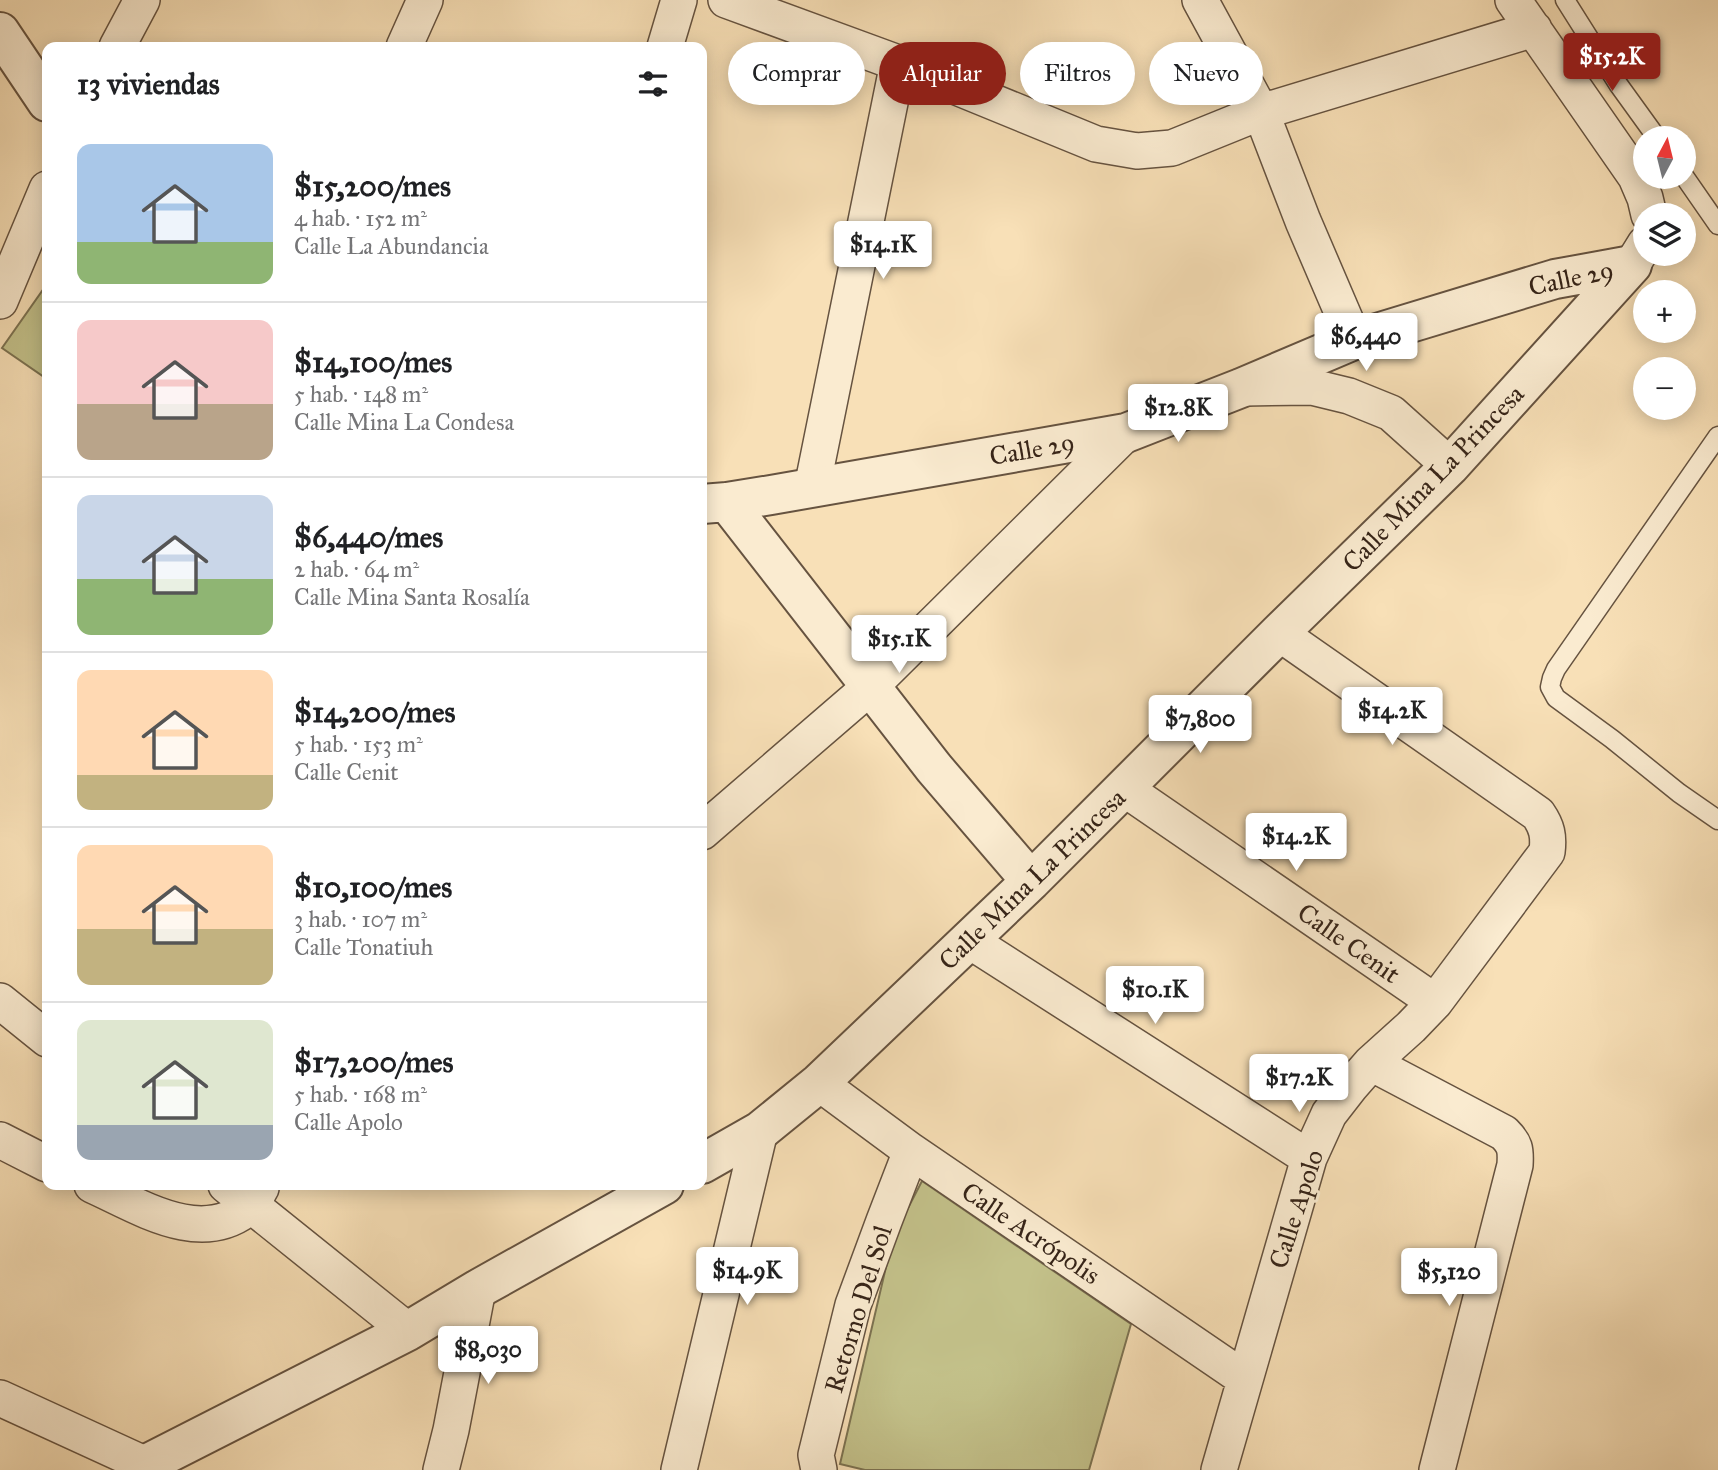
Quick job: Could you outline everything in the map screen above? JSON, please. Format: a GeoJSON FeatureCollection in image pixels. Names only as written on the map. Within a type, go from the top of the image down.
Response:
{"type":"FeatureCollection","features":[{"type":"Feature","properties":{"kind":"street"},"geometry":{"type":"LineString","coordinates":[[120,42],[142,0]]}},
{"type":"Feature","properties":{"kind":"street"},"geometry":{"type":"LineString","coordinates":[[406,42],[425,0]]}},
{"type":"Feature","properties":{"kind":"street"},"geometry":{"type":"LineString","coordinates":[[666,42],[679,0]]}},
{"type":"Feature","properties":{"kind":"street"},"geometry":{"type":"LineString","coordinates":[[726,0],[879,56]]}},
{"type":"Feature","properties":{"kind":"street"},"geometry":{"type":"LineString","coordinates":[[1200,0],[1261,112],[1303,221],[1354,340]]}},
{"type":"Feature","properties":{"kind":"street"},"geometry":{"type":"LineString","coordinates":[[1513,0],[1636,177],[1646,203]]}},
{"type":"Feature","properties":{"kind":"street"},"geometry":{"type":"LineString","coordinates":[[1001,105],[1096,144],[1137,151],[1172,148],[1261,112],[1534,29]]}},
{"type":"Feature","properties":{"kind":"street"},"geometry":{"type":"LineString","coordinates":[[0,32],[42,95]]}},
{"type":"Feature","properties":{"kind":"street"},"geometry":{"type":"LineString","coordinates":[[812,488],[890,105]]}},
{"type":"Feature","properties":{"kind":"street"},"geometry":{"type":"LineString","coordinates":[[0,301],[42,201]]}},
{"type":"Feature","properties":{"kind":"street","name":"Calle 29"},"geometry":{"type":"LineString","coordinates":[[714,503],[1125,433],[1354,340],[1633,256]]}},
{"type":"Feature","properties":{"kind":"street","name":"Calle Mina La Princesa"},"geometry":{"type":"LineString","coordinates":[[707,1161],[760,1131],[819,1083],[970,941],[1450,466],[1633,261]]}},
{"type":"Feature","properties":{"kind":"street"},"geometry":{"type":"LineString","coordinates":[[1241,388],[1312,387],[1349,396],[1391,413],[1450,466]]}},
{"type":"Feature","properties":{"kind":"street"},"geometry":{"type":"LineString","coordinates":[[707,828],[870,687],[1125,433]]}},
{"type":"Feature","properties":{"kind":"street"},"geometry":{"type":"LineString","coordinates":[[714,503],[870,687],[933,768],[1031,881]]}},
{"type":"Feature","properties":{"kind":"street","name":"Calle Apolo"},"geometry":{"type":"LineString","coordinates":[[1219,1470],[1309,1158],[1329,1114],[1371,1063],[1435,1002],[1547,852],[1548,839],[1546,826],[1538,814],[1279,634]]}},
{"type":"Feature","properties":{"kind":"street","name":"Calle Cenit"},"geometry":{"type":"LineString","coordinates":[[1125,789],[1435,1002]]}},
{"type":"Feature","properties":{"kind":"street"},"geometry":{"type":"LineString","coordinates":[[970,941],[1309,1158]]}},
{"type":"Feature","properties":{"kind":"street"},"geometry":{"type":"LineString","coordinates":[[0,1001],[42,1035]]}},
{"type":"Feature","properties":{"kind":"street"},"geometry":{"type":"LineString","coordinates":[[1371,1063],[1504,1133],[1516,1150],[1515,1165],[1437,1470]]}},
{"type":"Feature","properties":{"kind":"street","name":"Calle Acrópolis"},"geometry":{"type":"LineString","coordinates":[[819,1083],[911,1151],[1245,1380]]}},
{"type":"Feature","properties":{"kind":"street"},"geometry":{"type":"LineString","coordinates":[[679,1470],[760,1131]]}},
{"type":"Feature","properties":{"kind":"street"},"geometry":{"type":"LineString","coordinates":[[0,1140],[42,1161]]}},
{"type":"Feature","properties":{"kind":"street","name":"Retorno Del Sol"},"geometry":{"type":"LineString","coordinates":[[819,1470],[816,1455],[853,1305],[911,1151]]}},
{"type":"Feature","properties":{"kind":"street"},"geometry":{"type":"LineString","coordinates":[[103,1190],[168,1220],[200,1225],[225,1222],[247,1192],[408,1331]]}},
{"type":"Feature","properties":{"kind":"street"},"geometry":{"type":"LineString","coordinates":[[0,1398],[145,1468],[408,1331],[655,1190]]}},
{"type":"Feature","properties":{"kind":"street"},"geometry":{"type":"LineString","coordinates":[[441,1470],[478,1289]]}},
{"type":"Feature","properties":{"kind":"lane"},"geometry":{"type":"LineString","coordinates":[[1565,0],[1618,84],[1648,126]]}},
{"type":"Feature","properties":{"kind":"lane"},"geometry":{"type":"LineString","coordinates":[[1693,189],[1718,225]]}},
{"type":"Feature","properties":{"kind":"lane"},"geometry":{"type":"LineString","coordinates":[[1718,436],[1556,669],[1550,687],[1556,698],[1718,820]]}},
{"type":"Feature","properties":{"kind":"shaded area"},"geometry":{"type":"Polygon","coordinates":[[[42,291],[42,376],[2,348],[42,291]]]}},
{"type":"Feature","properties":{"kind":"shaded area"},"geometry":{"type":"Polygon","coordinates":[[[922,1181],[1131,1324],[1089,1470],[865,1470],[840,1464],[893,1237],[922,1181]]]}}]}
